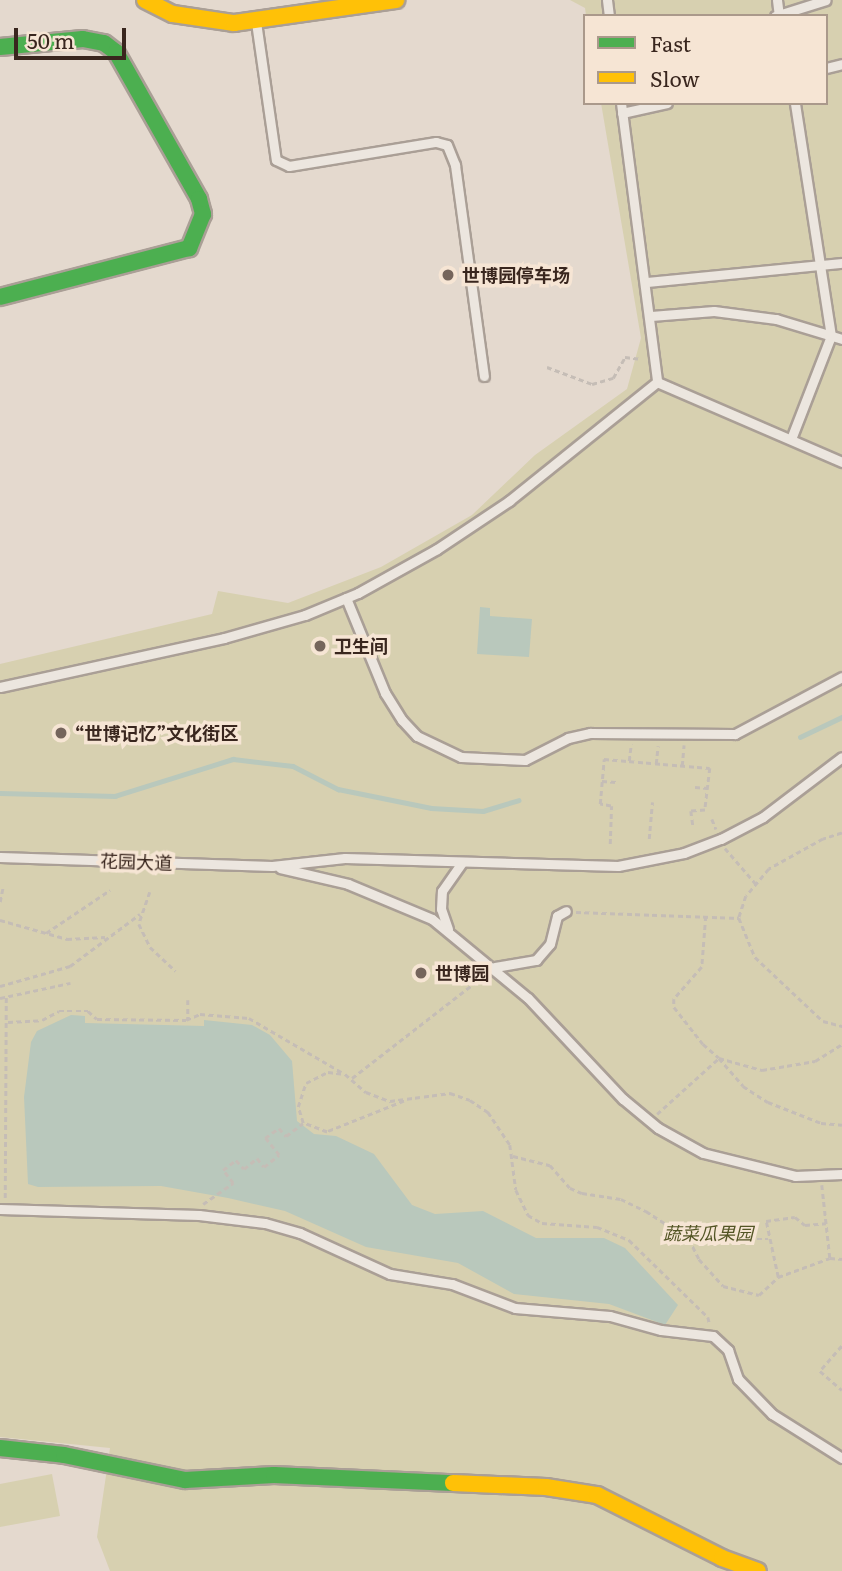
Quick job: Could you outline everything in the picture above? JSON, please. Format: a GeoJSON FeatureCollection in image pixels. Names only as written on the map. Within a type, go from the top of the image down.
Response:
{"type":"FeatureCollection","features":[{"type":"Feature","properties":{"kind":"street"},"geometry":{"type":"LineString","coordinates":[[145,0],[173,14],[210,22],[255,20],[396,0]]}},
{"type":"Feature","properties":{"kind":"street"},"geometry":{"type":"LineString","coordinates":[[0,47],[83,39],[104,43],[116,52],[199,199],[203,214],[189,248],[0,297]]}},
{"type":"Feature","properties":{"kind":"street"},"geometry":{"type":"LineString","coordinates":[[0,1448],[64,1455],[186,1480],[274,1475],[546,1487],[597,1495],[722,1559],[758,1571]]}},
{"type":"Feature","properties":{"kind":"lane"},"geometry":{"type":"LineString","coordinates":[[780,14],[826,0]]}},
{"type":"Feature","properties":{"kind":"lane"},"geometry":{"type":"LineString","coordinates":[[255,20],[276,160],[289,166],[436,142],[447,145],[455,164],[484,376]]}},
{"type":"Feature","properties":{"kind":"lane"},"geometry":{"type":"LineString","coordinates":[[649,105],[622,108],[652,316],[657,382]]}},
{"type":"Feature","properties":{"kind":"lane"},"geometry":{"type":"LineString","coordinates":[[791,439],[831,336],[794,105]]}},
{"type":"Feature","properties":{"kind":"lane"},"geometry":{"type":"LineString","coordinates":[[647,282],[842,262]]}},
{"type":"Feature","properties":{"kind":"lane"},"geometry":{"type":"LineString","coordinates":[[652,316],[715,311],[776,319],[842,339]]}},
{"type":"Feature","properties":{"kind":"lane"},"geometry":{"type":"LineString","coordinates":[[657,382],[842,462]]}},
{"type":"Feature","properties":{"kind":"lane"},"geometry":{"type":"LineString","coordinates":[[0,687],[224,638],[305,615],[346,597],[437,549],[509,501],[657,382]]}},
{"type":"Feature","properties":{"kind":"lane"},"geometry":{"type":"LineString","coordinates":[[346,597],[385,693],[417,736],[437,748],[490,761],[525,760],[568,738],[590,733],[735,734],[842,677]]}},
{"type":"Feature","properties":{"kind":"lane"},"geometry":{"type":"LineString","coordinates":[[272,866],[345,858],[618,866],[684,853],[721,839],[763,817],[842,757]]}},
{"type":"Feature","properties":{"kind":"lane","name":"花园大道"},"geometry":{"type":"LineString","coordinates":[[0,857],[272,866]]}},
{"type":"Feature","properties":{"kind":"lane"},"geometry":{"type":"LineString","coordinates":[[450,933],[443,917],[442,891],[462,862]]}},
{"type":"Feature","properties":{"kind":"lane"},"geometry":{"type":"LineString","coordinates":[[272,866],[348,884],[432,919],[495,967],[623,1099],[649,1121],[703,1153],[752,1168],[821,1177],[842,1174]]}},
{"type":"Feature","properties":{"kind":"lane"},"geometry":{"type":"LineString","coordinates":[[495,967],[536,960],[550,944],[557,916],[566,911]]}},
{"type":"Feature","properties":{"kind":"lane"},"geometry":{"type":"LineString","coordinates":[[2,1209],[187,1214],[265,1223],[300,1233],[390,1274],[452,1284],[515,1308],[610,1317],[661,1330],[713,1336],[728,1350],[738,1379],[772,1414],[842,1458]]}},
{"type":"Feature","properties":{"kind":"path"},"geometry":{"type":"LineString","coordinates":[[547,367],[592,384],[613,378],[625,357],[655,361]]}},
{"type":"Feature","properties":{"kind":"path"},"geometry":{"type":"LineString","coordinates":[[656,764],[660,732]]}},
{"type":"Feature","properties":{"kind":"path"},"geometry":{"type":"LineString","coordinates":[[682,766],[685,732]]}},
{"type":"Feature","properties":{"kind":"path"},"geometry":{"type":"LineString","coordinates":[[610,844],[611,806],[600,804],[604,760],[710,768],[705,810],[691,811],[693,827]]}},
{"type":"Feature","properties":{"kind":"path"},"geometry":{"type":"LineString","coordinates":[[602,781],[616,782]]}},
{"type":"Feature","properties":{"kind":"path"},"geometry":{"type":"LineString","coordinates":[[695,787],[708,788]]}},
{"type":"Feature","properties":{"kind":"path"},"geometry":{"type":"LineString","coordinates":[[649,839],[652,802]]}},
{"type":"Feature","properties":{"kind":"path"},"geometry":{"type":"LineString","coordinates":[[712,820],[732,859],[756,884]]}},
{"type":"Feature","properties":{"kind":"path"},"geometry":{"type":"LineString","coordinates":[[842,833],[823,839],[769,869],[746,896],[739,918],[755,957],[823,1021],[842,1026]]}},
{"type":"Feature","properties":{"kind":"path"},"geometry":{"type":"LineString","coordinates":[[0,902],[3,887]]}},
{"type":"Feature","properties":{"kind":"path"},"geometry":{"type":"LineString","coordinates":[[46,933],[72,911],[110,890]]}},
{"type":"Feature","properties":{"kind":"path"},"geometry":{"type":"LineString","coordinates":[[150,892],[140,914],[139,924],[150,947],[176,971]]}},
{"type":"Feature","properties":{"kind":"path"},"geometry":{"type":"LineString","coordinates":[[566,911],[739,918]]}},
{"type":"Feature","properties":{"kind":"path"},"geometry":{"type":"LineString","coordinates":[[0,986],[70,966],[105,937],[140,914]]}},
{"type":"Feature","properties":{"kind":"path"},"geometry":{"type":"LineString","coordinates":[[706,916],[702,967],[679,992],[674,1007],[743,1086],[768,1102],[821,1123],[842,1125]]}},
{"type":"Feature","properties":{"kind":"path"},"geometry":{"type":"LineString","coordinates":[[0,920],[67,939],[105,937]]}},
{"type":"Feature","properties":{"kind":"path"},"geometry":{"type":"LineString","coordinates":[[352,1078],[495,967]]}},
{"type":"Feature","properties":{"kind":"path"},"geometry":{"type":"LineString","coordinates":[[0,998],[70,983]]}},
{"type":"Feature","properties":{"kind":"path"},"geometry":{"type":"LineString","coordinates":[[2,1209],[8,1022],[6,997]]}},
{"type":"Feature","properties":{"kind":"path"},"geometry":{"type":"LineString","coordinates":[[188,1000],[188,1019]]}},
{"type":"Feature","properties":{"kind":"path"},"geometry":{"type":"LineString","coordinates":[[8,1022],[42,1020],[59,1012],[88,1011],[97,1018],[188,1019],[200,1014],[249,1018],[352,1078],[376,1098],[404,1101]]}},
{"type":"Feature","properties":{"kind":"path"},"geometry":{"type":"LineString","coordinates":[[719,1058],[762,1070],[793,1067],[830,1055],[842,1044]]}},
{"type":"Feature","properties":{"kind":"path"},"geometry":{"type":"LineString","coordinates":[[649,1121],[719,1058]]}},
{"type":"Feature","properties":{"kind":"path"},"geometry":{"type":"LineString","coordinates":[[303,1123],[298,1107],[306,1083],[320,1074],[345,1074]]}},
{"type":"Feature","properties":{"kind":"path"},"geometry":{"type":"LineString","coordinates":[[303,1123],[327,1132],[404,1101],[450,1093],[470,1100],[488,1112],[502,1130],[513,1157],[516,1190],[528,1215],[542,1223],[597,1227],[629,1240],[708,1317],[713,1336]]}},
{"type":"Feature","properties":{"kind":"path"},"geometry":{"type":"LineString","coordinates":[[203,1204],[233,1183],[223,1170],[236,1160],[244,1169],[257,1158],[264,1167],[279,1155],[265,1138],[279,1128],[286,1136],[303,1123]]}},
{"type":"Feature","properties":{"kind":"path"},"geometry":{"type":"LineString","coordinates":[[513,1157],[550,1165],[570,1188],[621,1199],[689,1239],[768,1239]]}},
{"type":"Feature","properties":{"kind":"path"},"geometry":{"type":"LineString","coordinates":[[821,1177],[831,1258]]}},
{"type":"Feature","properties":{"kind":"path"},"geometry":{"type":"LineString","coordinates":[[778,1277],[766,1220],[795,1217],[805,1224],[827,1223]]}},
{"type":"Feature","properties":{"kind":"path"},"geometry":{"type":"LineString","coordinates":[[689,1239],[699,1259],[723,1286],[759,1296],[778,1277],[831,1258],[842,1259]]}},
{"type":"Feature","properties":{"kind":"path"},"geometry":{"type":"LineString","coordinates":[[842,1346],[820,1371],[842,1390]]}},
{"type":"Feature","properties":{"kind":"green space","name":"世博园"},"geometry":{"type":"Polygon","coordinates":[[[570,0],[842,0],[842,1571],[110,1571],[97,1537],[110,1448],[0,1437],[0,664],[212,614],[218,591],[288,603],[381,567],[472,515],[535,455],[627,389],[641,338],[601,105],[828,105],[828,14],[586,14],[585,8],[570,0]]]}},
{"type":"Feature","properties":{"kind":"green space"},"geometry":{"type":"Polygon","coordinates":[[[52,1474],[60,1516],[0,1527],[0,1484],[52,1474]]]}},
{"type":"Feature","properties":{"kind":"shaded area"},"geometry":{"type":"Polygon","coordinates":[[[480,607],[490,608],[490,616],[532,619],[529,657],[477,654],[480,607]]]}},
{"type":"Feature","properties":{"kind":"shaded area"},"geometry":{"type":"Polygon","coordinates":[[[71,1015],[85,1016],[85,1023],[204,1026],[204,1020],[252,1025],[270,1035],[292,1061],[297,1121],[314,1134],[336,1136],[374,1154],[412,1205],[435,1214],[483,1211],[536,1238],[604,1238],[625,1248],[678,1305],[665,1325],[609,1304],[514,1294],[458,1263],[366,1247],[285,1211],[228,1198],[161,1186],[38,1187],[28,1184],[24,1097],[31,1042],[37,1031],[71,1015]]]}},
{"type":"Feature","properties":{"kind":"waterway"},"geometry":{"type":"LineString","coordinates":[[800,737],[842,717]]}},
{"type":"Feature","properties":{"kind":"waterway"},"geometry":{"type":"LineString","coordinates":[[0,793],[115,796],[233,759],[293,766],[338,789],[431,808],[483,811],[518,800]]}},
{"type":"Feature","properties":{"kind":"traffic: fast"},"geometry":{"type":"LineString","coordinates":[[0,47],[83,39],[104,43],[116,52],[199,199],[203,214],[189,248],[0,297]]}},
{"type":"Feature","properties":{"kind":"traffic: fast"},"geometry":{"type":"LineString","coordinates":[[0,1448],[64,1455],[185,1480],[274,1475],[453,1483]]}},
{"type":"Feature","properties":{"kind":"traffic: slow"},"geometry":{"type":"LineString","coordinates":[[145,0],[173,14],[234,23],[396,0]]}},
{"type":"Feature","properties":{"kind":"traffic: slow"},"geometry":{"type":"LineString","coordinates":[[453,1483],[546,1487],[597,1495],[722,1558],[758,1571]]}},
{"type":"Feature","properties":{"kind":"place","name":"世博园停车场"},"geometry":{"type":"Point","coordinates":[448,275]}},
{"type":"Feature","properties":{"kind":"place","name":"卫生间"},"geometry":{"type":"Point","coordinates":[320,646]}},
{"type":"Feature","properties":{"kind":"place","name":"“世博记忆”文化街区"},"geometry":{"type":"Point","coordinates":[61,733]}},
{"type":"Feature","properties":{"kind":"place","name":"世博园"},"geometry":{"type":"Point","coordinates":[421,973]}},
{"type":"Feature","properties":{"kind":"park label","name":"蔬菜瓜果园"},"geometry":{"type":"Point","coordinates":[708,1233]}}]}
